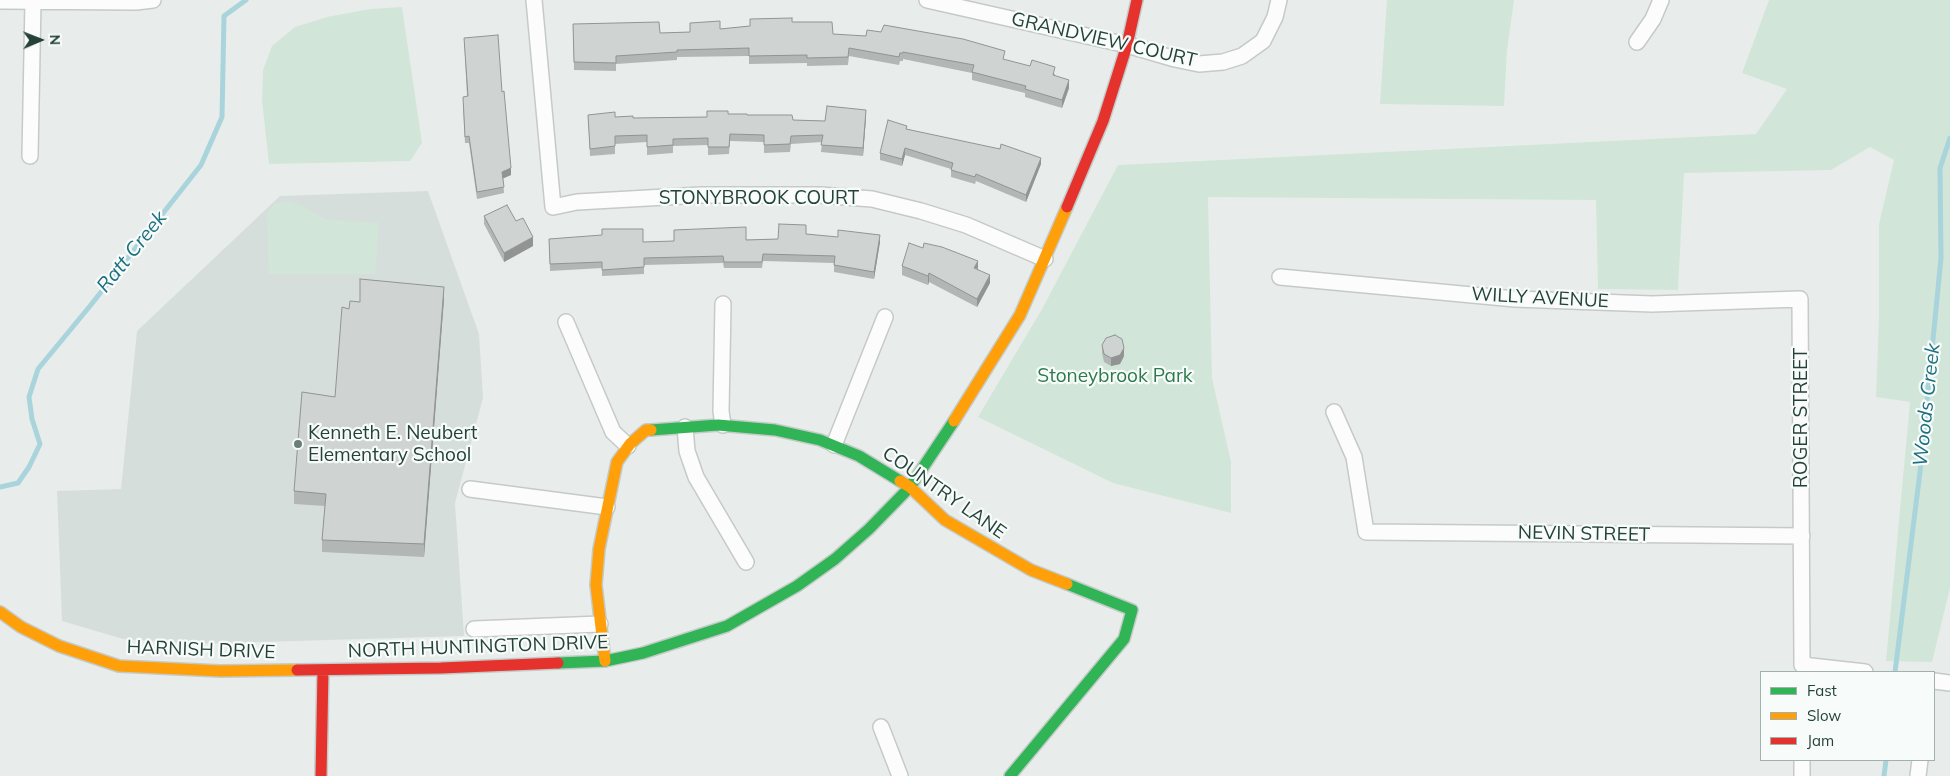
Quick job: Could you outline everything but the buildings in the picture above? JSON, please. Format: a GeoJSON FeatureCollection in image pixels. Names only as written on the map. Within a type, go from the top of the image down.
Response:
{"type":"FeatureCollection","features":[{"type":"Feature","properties":{"kind":"street"},"geometry":{"type":"LineString","coordinates":[[0,1],[136,2],[153,0]]}},
{"type":"Feature","properties":{"kind":"street","name":"STONYBROOK COURT"},"geometry":{"type":"LineString","coordinates":[[534,0],[553,206],[577,202],[701,195],[820,195],[872,199],[966,225],[1045,259]]}},
{"type":"Feature","properties":{"kind":"street","name":"GRANDVIEW COURT"},"geometry":{"type":"LineString","coordinates":[[927,0],[1127,45],[1199,64],[1223,62],[1242,56],[1263,41],[1275,17],[1279,0]]}},
{"type":"Feature","properties":{"kind":"street","name":"NORTH HUNTINGTON DRIVE"},"geometry":{"type":"LineString","coordinates":[[323,670],[605,662],[651,651],[727,626],[797,586],[835,559],[869,529],[910,487],[944,437],[1020,315],[1103,121],[1127,45],[1137,0]]}},
{"type":"Feature","properties":{"kind":"street"},"geometry":{"type":"LineString","coordinates":[[1637,42],[1653,18],[1661,0]]}},
{"type":"Feature","properties":{"kind":"street"},"geometry":{"type":"LineString","coordinates":[[30,156],[33,1]]}},
{"type":"Feature","properties":{"kind":"street","name":"WILLY AVENUE"},"geometry":{"type":"LineString","coordinates":[[1280,277],[1515,299],[1652,304],[1800,300]]}},
{"type":"Feature","properties":{"kind":"street","name":"ROGER STREET"},"geometry":{"type":"LineString","coordinates":[[1800,300],[1802,668]]}},
{"type":"Feature","properties":{"kind":"street"},"geometry":{"type":"LineString","coordinates":[[723,304],[721,411],[723,425]]}},
{"type":"Feature","properties":{"kind":"street"},"geometry":{"type":"LineString","coordinates":[[834,445],[885,317]]}},
{"type":"Feature","properties":{"kind":"street"},"geometry":{"type":"LineString","coordinates":[[566,322],[613,432],[628,446]]}},
{"type":"Feature","properties":{"kind":"street","name":"NEVIN STREET"},"geometry":{"type":"LineString","coordinates":[[1334,412],[1354,457],[1366,532],[1802,536]]}},
{"type":"Feature","properties":{"kind":"street","name":"COUNTRY LANE"},"geometry":{"type":"LineString","coordinates":[[605,662],[596,585],[599,549],[616,462],[628,446],[646,430],[685,426],[723,425],[775,430],[820,440],[859,456],[910,487],[945,520],[1031,570],[1132,610],[1124,639],[1010,776]]}},
{"type":"Feature","properties":{"kind":"street"},"geometry":{"type":"LineString","coordinates":[[685,426],[687,451],[696,476],[746,562]]}},
{"type":"Feature","properties":{"kind":"street"},"geometry":{"type":"LineString","coordinates":[[470,489],[607,507]]}},
{"type":"Feature","properties":{"kind":"street","name":"HARNISH DRIVE"},"geometry":{"type":"LineString","coordinates":[[0,612],[21,627],[59,646],[119,666],[220,671],[323,670]]}},
{"type":"Feature","properties":{"kind":"street"},"geometry":{"type":"LineString","coordinates":[[474,629],[600,624]]}},
{"type":"Feature","properties":{"kind":"street"},"geometry":{"type":"LineString","coordinates":[[1802,668],[1848,671]]}},
{"type":"Feature","properties":{"kind":"street"},"geometry":{"type":"LineString","coordinates":[[321,776],[323,670]]}},
{"type":"Feature","properties":{"kind":"street"},"geometry":{"type":"LineString","coordinates":[[1935,681],[1950,684]]}},
{"type":"Feature","properties":{"kind":"street"},"geometry":{"type":"LineString","coordinates":[[881,727],[900,776]]}},
{"type":"Feature","properties":{"kind":"street"},"geometry":{"type":"LineString","coordinates":[[1802,761],[1802,776]]}},
{"type":"Feature","properties":{"kind":"street"},"geometry":{"type":"LineString","coordinates":[[1918,776],[1920,761]]}},
{"type":"Feature","properties":{"kind":"shaded area","name":"Kenneth E. Neubert Elementary School"},"geometry":{"type":"Polygon","coordinates":[[[428,191],[479,334],[483,398],[455,503],[464,636],[194,644],[123,639],[62,621],[57,491],[121,489],[137,331],[280,196],[428,191]]]}},
{"type":"Feature","properties":{"kind":"green space"},"geometry":{"type":"Polygon","coordinates":[[[1387,0],[1514,0],[1507,50],[1504,106],[1380,104],[1387,0]]]}},
{"type":"Feature","properties":{"kind":"green space","name":"Stoneybrook Park"},"geometry":{"type":"Polygon","coordinates":[[[1769,0],[1950,0],[1950,588],[1932,662],[1886,661],[1910,402],[1876,397],[1879,317],[1879,224],[1894,160],[1870,147],[1831,170],[1684,173],[1678,290],[1598,289],[1596,200],[1208,197],[1212,378],[1231,462],[1231,513],[1113,483],[978,417],[1042,309],[1118,165],[1756,134],[1787,89],[1742,73],[1769,0]]]}},
{"type":"Feature","properties":{"kind":"green space"},"geometry":{"type":"Polygon","coordinates":[[[402,7],[422,143],[410,161],[269,164],[262,100],[263,70],[272,46],[295,27],[327,17],[370,9],[402,7]]]}},
{"type":"Feature","properties":{"kind":"green space"},"geometry":{"type":"Polygon","coordinates":[[[288,202],[302,206],[326,220],[379,223],[375,274],[269,274],[267,214],[274,204],[288,202]]]}},
{"type":"Feature","properties":{"kind":"waterway","name":"Ratt Creek"},"geometry":{"type":"LineString","coordinates":[[0,487],[18,483],[29,467],[40,444],[32,419],[29,397],[38,369],[201,165],[222,117],[224,16],[246,0]]}},
{"type":"Feature","properties":{"kind":"waterway","name":"Woods Creek"},"geometry":{"type":"LineString","coordinates":[[1895,671],[1920,472],[1941,258],[1940,168],[1950,138]]}},
{"type":"Feature","properties":{"kind":"waterway","name":"Woods Creek"},"geometry":{"type":"LineString","coordinates":[[1884,776],[1886,761]]}},
{"type":"Feature","properties":{"kind":"traffic: fast"},"geometry":{"type":"LineString","coordinates":[[558,663],[605,661],[643,653],[727,626],[797,586],[835,559],[869,529],[910,487],[954,421]]}},
{"type":"Feature","properties":{"kind":"traffic: fast"},"geometry":{"type":"LineString","coordinates":[[651,430],[718,425],[775,430],[820,440],[859,456],[900,481]]}},
{"type":"Feature","properties":{"kind":"traffic: fast"},"geometry":{"type":"LineString","coordinates":[[1010,776],[1124,639],[1132,610],[1067,584]]}},
{"type":"Feature","properties":{"kind":"traffic: slow"},"geometry":{"type":"LineString","coordinates":[[954,421],[1020,315],[1067,207]]}},
{"type":"Feature","properties":{"kind":"traffic: slow"},"geometry":{"type":"LineString","coordinates":[[605,661],[596,585],[599,549],[617,462],[630,444],[646,430],[651,430]]}},
{"type":"Feature","properties":{"kind":"traffic: slow"},"geometry":{"type":"LineString","coordinates":[[900,481],[910,487],[945,520],[1031,570],[1067,584]]}},
{"type":"Feature","properties":{"kind":"traffic: slow"},"geometry":{"type":"LineString","coordinates":[[0,612],[21,627],[59,646],[119,666],[220,671],[297,670]]}},
{"type":"Feature","properties":{"kind":"traffic: jam"},"geometry":{"type":"LineString","coordinates":[[1067,207],[1103,121],[1127,45],[1137,0]]}},
{"type":"Feature","properties":{"kind":"traffic: jam"},"geometry":{"type":"LineString","coordinates":[[297,670],[441,668],[558,663]]}},
{"type":"Feature","properties":{"kind":"traffic: jam"},"geometry":{"type":"LineString","coordinates":[[321,776],[323,670]]}},
{"type":"Feature","properties":{"kind":"place","name":"Kenneth E. Neubert Elementary School"},"geometry":{"type":"Point","coordinates":[298,444]}}]}
